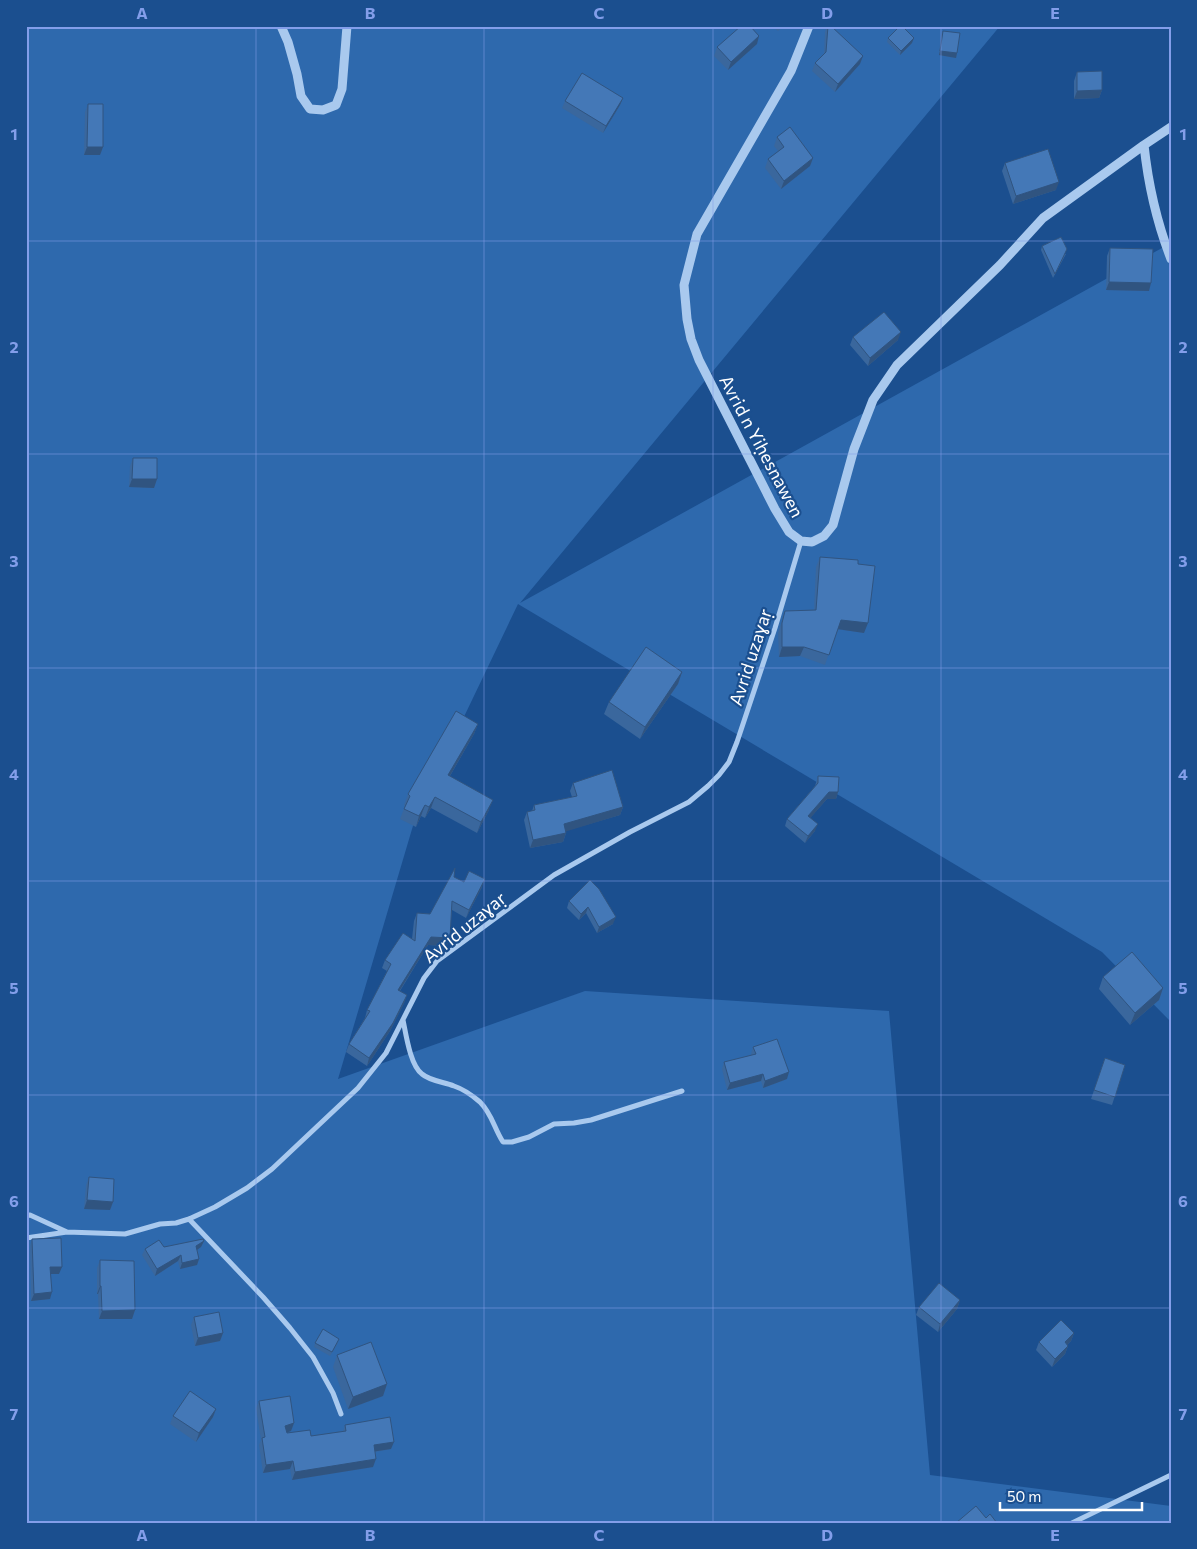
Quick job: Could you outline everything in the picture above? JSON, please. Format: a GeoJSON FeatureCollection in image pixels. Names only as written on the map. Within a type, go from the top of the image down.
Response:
{"type":"FeatureCollection","features":[{"type":"Feature","properties":{"kind":"street"},"geometry":{"type":"LineString","coordinates":[[281,26],[292,58],[300,96],[310,109],[323,110],[336,105],[342,89],[346,26]]}},
{"type":"Feature","properties":{"kind":"street","name":"Avrid n Yiḥesnawen"},"geometry":{"type":"LineString","coordinates":[[809,26],[791,71],[697,234],[684,285],[687,319],[699,360],[775,509],[789,532],[801,541],[812,542],[824,536],[833,525],[854,449],[873,400],[897,365],[1000,265],[1043,218],[1171,127]]}},
{"type":"Feature","properties":{"kind":"street"},"geometry":{"type":"LineString","coordinates":[[1144,145],[1146,170],[1154,204],[1171,259]]}},
{"type":"Feature","properties":{"kind":"street","name":"Avrid uzaɣaṛ"},"geometry":{"type":"LineString","coordinates":[[26,1216],[30,1215],[67,1232],[125,1234],[160,1224],[176,1223],[190,1219],[247,1188],[272,1170],[358,1088],[386,1053],[424,978],[437,961],[554,875],[688,802],[719,775],[729,762],[737,742],[775,628],[801,541]]}},
{"type":"Feature","properties":{"kind":"street"},"geometry":{"type":"LineString","coordinates":[[403,1020],[414,1063],[418,1070],[427,1077],[456,1086],[480,1102],[491,1116],[498,1135],[503,1142],[512,1142],[530,1137],[554,1124],[591,1120],[682,1091]]}},
{"type":"Feature","properties":{"kind":"street"},"geometry":{"type":"LineString","coordinates":[[190,1219],[269,1303],[313,1356],[333,1393],[341,1414]]}},
{"type":"Feature","properties":{"kind":"street"},"geometry":{"type":"LineString","coordinates":[[26,1238],[67,1232]]}},
{"type":"Feature","properties":{"kind":"street"},"geometry":{"type":"LineString","coordinates":[[1072,1523],[1171,1475]]}},
{"type":"Feature","properties":{"kind":"shaded area"},"geometry":{"type":"Polygon","coordinates":[[[26,26],[1000,26],[520,603],[1171,243],[1171,1022],[1102,952],[518,604],[415,819],[338,1079],[585,991],[889,1011],[930,1475],[1171,1506],[1171,1523],[26,1523],[26,26]]]}},
{"type":"Feature","properties":{"kind":"building"},"geometry":{"type":"Polygon","coordinates":[[[741,26],[750,26],[759,36],[731,62],[717,47],[741,26]]]}},
{"type":"Feature","properties":{"kind":"building"},"geometry":{"type":"Polygon","coordinates":[[[828,26],[831,26],[863,56],[838,84],[815,63],[826,52],[828,26]]]}},
{"type":"Feature","properties":{"kind":"building"},"geometry":{"type":"Polygon","coordinates":[[[900,26],[914,38],[901,51],[888,38],[900,26]]]}},
{"type":"Feature","properties":{"kind":"building"},"geometry":{"type":"Polygon","coordinates":[[[943,31],[960,33],[957,53],[940,51],[943,31]]]}},
{"type":"Feature","properties":{"kind":"building"},"geometry":{"type":"Polygon","coordinates":[[[1102,71],[1102,90],[1077,91],[1077,72],[1102,71]]]}},
{"type":"Feature","properties":{"kind":"building"},"geometry":{"type":"Polygon","coordinates":[[[582,73],[623,98],[606,126],[565,101],[582,73]]]}},
{"type":"Feature","properties":{"kind":"building"},"geometry":{"type":"Polygon","coordinates":[[[88,104],[103,104],[103,147],[87,147],[88,104]]]}},
{"type":"Feature","properties":{"kind":"building"},"geometry":{"type":"Polygon","coordinates":[[[790,127],[813,158],[784,181],[768,159],[784,147],[777,137],[790,127]]]}},
{"type":"Feature","properties":{"kind":"building"},"geometry":{"type":"Polygon","coordinates":[[[1048,149],[1059,182],[1016,196],[1005,163],[1048,149]]]}},
{"type":"Feature","properties":{"kind":"building"},"geometry":{"type":"Polygon","coordinates":[[[1061,237],[1067,249],[1055,274],[1042,246],[1061,237]]]}},
{"type":"Feature","properties":{"kind":"building"},"geometry":{"type":"Polygon","coordinates":[[[1110,248],[1153,249],[1151,283],[1109,282],[1110,248]]]}},
{"type":"Feature","properties":{"kind":"building"},"geometry":{"type":"Polygon","coordinates":[[[884,312],[901,332],[870,358],[853,337],[884,312]]]}},
{"type":"Feature","properties":{"kind":"building"},"geometry":{"type":"Polygon","coordinates":[[[133,458],[157,458],[157,479],[132,479],[133,458]]]}},
{"type":"Feature","properties":{"kind":"building"},"geometry":{"type":"Polygon","coordinates":[[[820,557],[858,560],[858,564],[875,566],[868,623],[841,620],[829,655],[804,647],[782,647],[782,623],[785,611],[816,610],[820,557]]]}},
{"type":"Feature","properties":{"kind":"building"},"geometry":{"type":"Polygon","coordinates":[[[646,647],[682,672],[645,727],[609,702],[646,647]]]}},
{"type":"Feature","properties":{"kind":"building"},"geometry":{"type":"Polygon","coordinates":[[[456,711],[478,724],[448,775],[493,800],[481,822],[435,797],[429,807],[425,805],[419,816],[404,809],[410,796],[408,794],[456,711]]]}},
{"type":"Feature","properties":{"kind":"building"},"geometry":{"type":"Polygon","coordinates":[[[612,770],[623,807],[564,824],[566,833],[533,840],[527,812],[535,810],[534,805],[577,796],[573,783],[612,770]]]}},
{"type":"Feature","properties":{"kind":"building"},"geometry":{"type":"Polygon","coordinates":[[[818,776],[839,777],[838,792],[829,792],[808,816],[818,824],[808,836],[787,819],[818,783],[818,776]]]}},
{"type":"Feature","properties":{"kind":"building"},"geometry":{"type":"Polygon","coordinates":[[[455,868],[454,877],[464,882],[469,871],[485,879],[469,910],[452,901],[450,938],[431,937],[398,990],[407,995],[393,1023],[369,1058],[349,1044],[370,1011],[367,1010],[391,964],[385,960],[403,933],[415,941],[417,913],[430,914],[455,868]]]}},
{"type":"Feature","properties":{"kind":"building"},"geometry":{"type":"Polygon","coordinates":[[[590,880],[599,889],[616,917],[599,927],[588,907],[581,914],[569,901],[590,880]]]}},
{"type":"Feature","properties":{"kind":"building"},"geometry":{"type":"Polygon","coordinates":[[[1132,952],[1163,988],[1135,1013],[1103,977],[1132,952]]]}},
{"type":"Feature","properties":{"kind":"building"},"geometry":{"type":"Polygon","coordinates":[[[777,1039],[789,1072],[765,1081],[763,1074],[730,1083],[724,1062],[756,1054],[753,1047],[777,1039]]]}},
{"type":"Feature","properties":{"kind":"building"},"geometry":{"type":"Polygon","coordinates":[[[1105,1058],[1125,1065],[1115,1097],[1094,1090],[1105,1058]]]}},
{"type":"Feature","properties":{"kind":"building"},"geometry":{"type":"Polygon","coordinates":[[[89,1177],[114,1179],[113,1202],[87,1200],[89,1177]]]}},
{"type":"Feature","properties":{"kind":"building"},"geometry":{"type":"Polygon","coordinates":[[[61,1238],[62,1267],[50,1267],[52,1292],[34,1294],[32,1239],[61,1238]]]}},
{"type":"Feature","properties":{"kind":"building"},"geometry":{"type":"Polygon","coordinates":[[[203,1239],[204,1241],[196,1246],[199,1259],[182,1263],[181,1255],[157,1269],[145,1249],[159,1240],[164,1247],[203,1239]]]}},
{"type":"Feature","properties":{"kind":"building"},"geometry":{"type":"Polygon","coordinates":[[[100,1260],[134,1261],[135,1310],[102,1311],[100,1260]]]}},
{"type":"Feature","properties":{"kind":"building"},"geometry":{"type":"Polygon","coordinates":[[[939,1283],[960,1300],[940,1324],[919,1307],[939,1283]]]}},
{"type":"Feature","properties":{"kind":"building"},"geometry":{"type":"Polygon","coordinates":[[[219,1312],[223,1333],[198,1338],[194,1317],[219,1312]]]}},
{"type":"Feature","properties":{"kind":"building"},"geometry":{"type":"Polygon","coordinates":[[[1061,1320],[1074,1333],[1065,1342],[1068,1346],[1055,1359],[1039,1342],[1061,1320]]]}},
{"type":"Feature","properties":{"kind":"building"},"geometry":{"type":"Polygon","coordinates":[[[323,1329],[339,1339],[332,1352],[315,1343],[323,1329]]]}},
{"type":"Feature","properties":{"kind":"building"},"geometry":{"type":"Polygon","coordinates":[[[371,1342],[387,1384],[353,1397],[337,1355],[371,1342]]]}},
{"type":"Feature","properties":{"kind":"building"},"geometry":{"type":"Polygon","coordinates":[[[190,1391],[216,1409],[199,1433],[173,1416],[190,1391]]]}},
{"type":"Feature","properties":{"kind":"building"},"geometry":{"type":"Polygon","coordinates":[[[290,1396],[294,1423],[285,1426],[287,1433],[310,1430],[311,1436],[346,1431],[345,1425],[390,1417],[394,1442],[374,1445],[376,1459],[295,1472],[293,1461],[266,1465],[262,1438],[265,1437],[259,1401],[290,1396]]]}},
{"type":"Feature","properties":{"kind":"building"},"geometry":{"type":"Polygon","coordinates":[[[976,1506],[986,1518],[990,1514],[997,1523],[956,1523],[976,1506]]]}}]}
